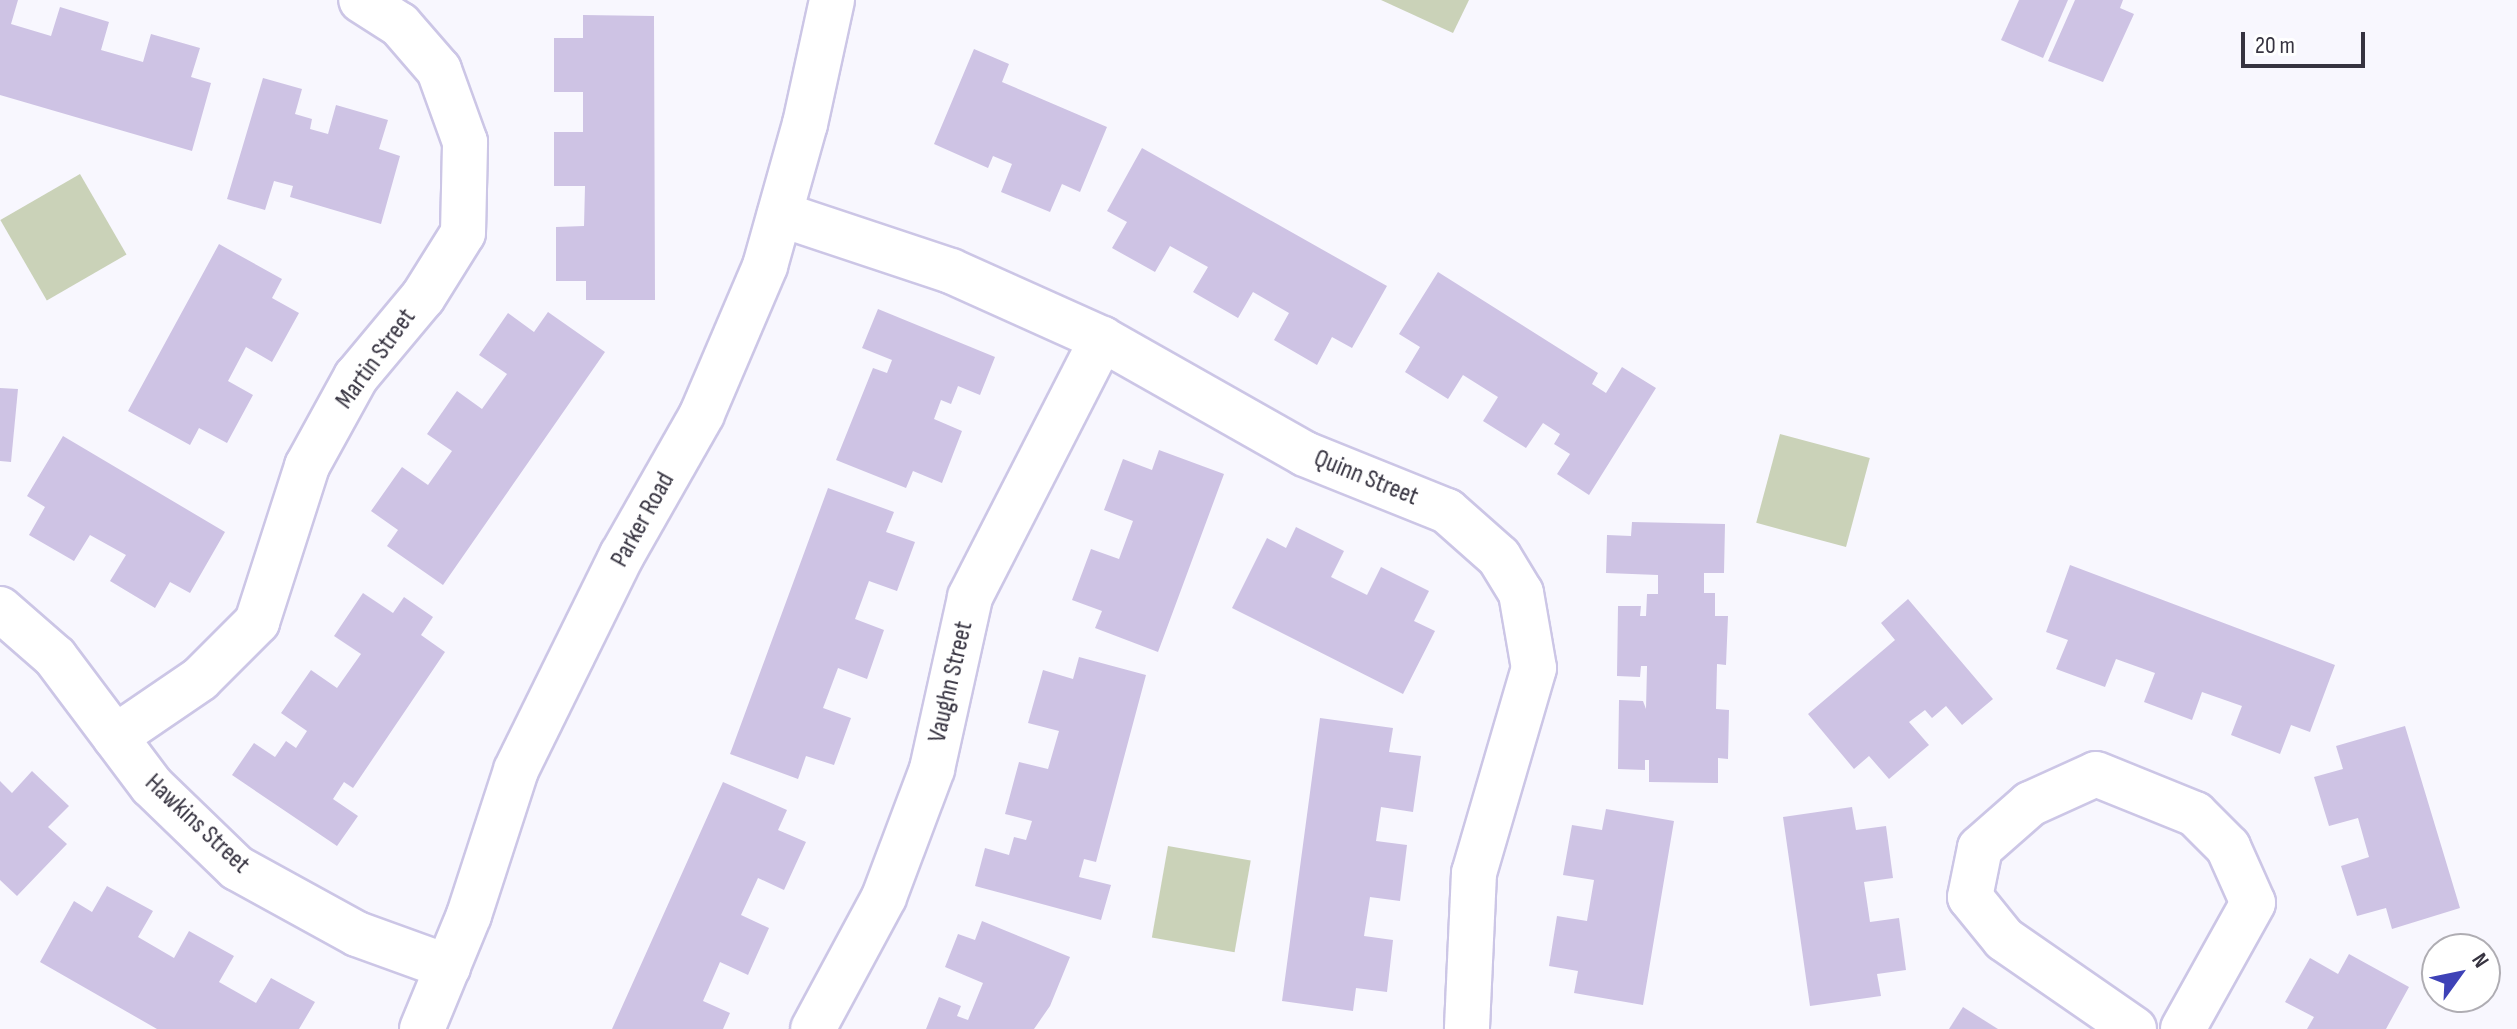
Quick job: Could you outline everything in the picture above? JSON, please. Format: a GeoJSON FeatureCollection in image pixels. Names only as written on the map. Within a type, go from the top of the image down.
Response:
{"type":"FeatureCollection","features":[{"type":"Feature","properties":{"kind":"street","name":"Martin Street"},"geometry":{"type":"LineString","coordinates":[[115,737],[200,679],[257,622],[307,466],[356,377],[423,297],[463,233],[465,142],[439,70],[400,25],[361,0]]}},
{"type":"Feature","properties":{"kind":"street","name":"Parker Road"},"geometry":{"type":"LineString","coordinates":[[422,1029],[448,967],[516,770],[622,555],[702,414],[765,266],[832,0]]}},
{"type":"Feature","properties":{"kind":"street","name":"Quinn Street"},"geometry":{"type":"LineString","coordinates":[[780,214],[951,271],[1102,339],[1305,454],[1447,511],[1499,557],[1521,593],[1534,668],[1474,873],[1467,1029]]}},
{"type":"Feature","properties":{"kind":"street","name":"Vaughn Street"},"geometry":{"type":"LineString","coordinates":[[813,1029],[884,897],[932,769],[970,597],[1102,339]]}},
{"type":"Feature","properties":{"kind":"street","name":"Hawkins Street"},"geometry":{"type":"LineString","coordinates":[[0,609],[55,657],[152,786],[237,868],[357,934],[448,967]]}},
{"type":"Feature","properties":{"kind":"street"},"geometry":{"type":"LineString","coordinates":[[2134,1029],[2004,939],[1970,897],[1980,848],[2030,804],[2096,774],[2195,814],[2228,847],[2253,903],[2183,1029]]}},
{"type":"Feature","properties":{"kind":"green space"},"geometry":{"type":"Polygon","coordinates":[[[1381,0],[1469,0],[1453,33],[1381,0]]]}},
{"type":"Feature","properties":{"kind":"green space"},"geometry":{"type":"Polygon","coordinates":[[[80,174],[127,255],[47,301],[0,220],[80,174]]]}},
{"type":"Feature","properties":{"kind":"green space"},"geometry":{"type":"Polygon","coordinates":[[[1780,434],[1870,458],[1846,547],[1756,523],[1780,434]]]}},
{"type":"Feature","properties":{"kind":"green space"},"geometry":{"type":"Polygon","coordinates":[[[1168,846],[1251,861],[1235,952],[1152,938],[1168,846]]]}},
{"type":"Feature","properties":{"kind":"building"},"geometry":{"type":"Polygon","coordinates":[[[0,0],[18,0],[11,24],[51,36],[60,7],[109,22],[101,50],[143,62],[151,34],[200,48],[191,77],[211,83],[192,151],[0,95],[0,0]]]}},
{"type":"Feature","properties":{"kind":"building"},"geometry":{"type":"Polygon","coordinates":[[[2019,0],[2068,0],[2043,58],[2001,40],[2019,0]]]}},
{"type":"Feature","properties":{"kind":"building"},"geometry":{"type":"Polygon","coordinates":[[[2075,0],[2123,0],[2120,8],[2134,14],[2103,82],[2048,61],[2075,0]]]}},
{"type":"Feature","properties":{"kind":"building"},"geometry":{"type":"Polygon","coordinates":[[[583,15],[654,16],[655,300],[586,300],[586,281],[556,281],[556,227],[584,226],[585,186],[554,186],[554,132],[583,132],[583,92],[554,92],[554,38],[583,38],[583,15]]]}},
{"type":"Feature","properties":{"kind":"building"},"geometry":{"type":"Polygon","coordinates":[[[974,49],[1009,64],[1002,82],[1107,127],[1080,192],[1062,184],[1050,212],[1001,192],[1012,164],[993,156],[988,168],[934,144],[974,49]]]}},
{"type":"Feature","properties":{"kind":"building"},"geometry":{"type":"Polygon","coordinates":[[[263,78],[302,89],[295,114],[312,119],[310,129],[328,134],[336,105],[388,120],[379,149],[400,156],[381,224],[290,197],[293,186],[274,181],[265,210],[227,199],[263,78]]]}},
{"type":"Feature","properties":{"kind":"building"},"geometry":{"type":"Polygon","coordinates":[[[1142,148],[1387,286],[1352,348],[1332,337],[1317,365],[1274,340],[1289,313],[1253,292],[1238,318],[1193,292],[1208,267],[1170,246],[1155,272],[1112,248],[1127,222],[1107,211],[1142,148]]]}},
{"type":"Feature","properties":{"kind":"building"},"geometry":{"type":"Polygon","coordinates":[[[219,244],[282,279],[272,298],[299,313],[272,362],[246,347],[228,381],[253,395],[227,443],[199,428],[190,445],[128,411],[219,244]]]}},
{"type":"Feature","properties":{"kind":"building"},"geometry":{"type":"Polygon","coordinates":[[[1438,272],[1598,373],[1592,384],[1606,393],[1622,367],[1656,388],[1589,495],[1557,474],[1570,454],[1554,444],[1560,434],[1543,423],[1526,448],[1483,421],[1498,397],[1463,375],[1448,399],[1405,372],[1420,347],[1399,334],[1438,272]]]}},
{"type":"Feature","properties":{"kind":"building"},"geometry":{"type":"Polygon","coordinates":[[[878,309],[995,357],[980,395],[958,386],[951,404],[941,400],[934,419],[962,431],[942,483],[913,471],[906,488],[836,460],[873,368],[887,373],[892,360],[862,348],[878,309]]]}},
{"type":"Feature","properties":{"kind":"building"},"geometry":{"type":"Polygon","coordinates":[[[548,312],[605,352],[443,585],[387,546],[398,530],[371,511],[402,467],[428,485],[452,451],[427,434],[457,391],[482,409],[507,374],[479,355],[508,313],[534,332],[548,312]]]}},
{"type":"Feature","properties":{"kind":"building"},"geometry":{"type":"Polygon","coordinates":[[[0,388],[18,389],[11,462],[0,461],[0,388]]]}},
{"type":"Feature","properties":{"kind":"building"},"geometry":{"type":"Polygon","coordinates":[[[63,436],[225,532],[190,593],[170,582],[155,608],[110,581],[126,555],[90,535],[74,561],[29,535],[45,507],[27,496],[63,436]]]}},
{"type":"Feature","properties":{"kind":"building"},"geometry":{"type":"Polygon","coordinates":[[[1159,450],[1224,474],[1158,652],[1095,628],[1102,611],[1072,600],[1091,549],[1119,559],[1133,521],[1104,510],[1123,459],[1152,470],[1159,450]]]}},
{"type":"Feature","properties":{"kind":"building"},"geometry":{"type":"Polygon","coordinates":[[[828,488],[894,512],[886,532],[915,542],[897,591],[869,581],[855,619],[884,630],[867,679],[838,668],[823,708],[851,718],[834,765],[806,756],[798,779],[730,754],[828,488]]]}},
{"type":"Feature","properties":{"kind":"building"},"geometry":{"type":"Polygon","coordinates":[[[1632,522],[1725,524],[1724,573],[1704,573],[1704,593],[1715,593],[1715,616],[1728,616],[1726,665],[1717,664],[1716,709],[1729,710],[1728,759],[1718,758],[1718,783],[1649,782],[1649,760],[1645,760],[1645,770],[1618,769],[1619,700],[1643,701],[1646,709],[1647,666],[1641,666],[1640,677],[1617,676],[1618,606],[1641,606],[1640,616],[1646,616],[1647,594],[1658,594],[1658,575],[1606,573],[1607,535],[1631,536],[1632,522]]]}},
{"type":"Feature","properties":{"kind":"building"},"geometry":{"type":"Polygon","coordinates":[[[1296,527],[1344,551],[1331,577],[1367,595],[1381,567],[1429,591],[1414,621],[1435,631],[1403,694],[1232,608],[1267,538],[1286,548],[1296,527]]]}},
{"type":"Feature","properties":{"kind":"building"},"geometry":{"type":"Polygon","coordinates":[[[2070,565],[2335,665],[2310,732],[2291,725],[2280,754],[2231,735],[2242,706],[2202,692],[2192,720],[2144,702],[2155,673],[2116,659],[2105,687],[2056,669],[2068,640],[2046,632],[2070,565]]]}},
{"type":"Feature","properties":{"kind":"building"},"geometry":{"type":"Polygon","coordinates":[[[363,593],[393,613],[404,597],[433,617],[421,635],[445,652],[353,788],[344,782],[333,799],[358,816],[337,846],[232,775],[254,743],[275,757],[286,741],[296,748],[307,731],[281,713],[311,670],[337,688],[361,654],[334,636],[363,593]]]}},
{"type":"Feature","properties":{"kind":"building"},"geometry":{"type":"Polygon","coordinates":[[[1908,599],[1993,699],[1962,725],[1946,706],[1932,718],[1925,710],[1909,722],[1929,745],[1889,779],[1869,756],[1854,769],[1808,714],[1895,640],[1881,623],[1908,599]]]}},
{"type":"Feature","properties":{"kind":"building"},"geometry":{"type":"Polygon","coordinates":[[[1079,657],[1146,675],[1096,862],[1084,859],[1079,877],[1111,885],[1101,920],[975,886],[985,848],[1009,855],[1014,837],[1026,840],[1032,821],[1005,814],[1019,762],[1048,769],[1059,731],[1028,723],[1043,670],[1073,679],[1079,657]]]}},
{"type":"Feature","properties":{"kind":"building"},"geometry":{"type":"Polygon","coordinates":[[[1320,718],[1393,728],[1389,752],[1421,756],[1413,812],[1381,807],[1376,841],[1407,845],[1400,901],[1370,897],[1364,936],[1393,940],[1387,992],[1356,988],[1353,1011],[1282,1001],[1320,718]]]}},
{"type":"Feature","properties":{"kind":"building"},"geometry":{"type":"Polygon","coordinates":[[[2405,726],[2460,908],[2392,929],[2386,908],[2357,916],[2341,866],[2369,857],[2358,818],[2329,826],[2314,777],[2343,769],[2336,746],[2405,726]]]}},
{"type":"Feature","properties":{"kind":"building"},"geometry":{"type":"Polygon","coordinates":[[[32,771],[69,806],[48,827],[67,844],[17,896],[0,880],[0,781],[12,793],[32,771]]]}},
{"type":"Feature","properties":{"kind":"building"},"geometry":{"type":"Polygon","coordinates":[[[723,782],[787,810],[778,830],[806,842],[784,890],[758,878],[741,915],[769,928],[748,975],[720,962],[703,1001],[730,1013],[723,1029],[612,1029],[723,782]]]}},
{"type":"Feature","properties":{"kind":"building"},"geometry":{"type":"Polygon","coordinates":[[[1852,807],[1856,830],[1886,826],[1893,878],[1864,882],[1870,922],[1899,918],[1906,970],[1877,974],[1881,996],[1810,1006],[1783,817],[1852,807]]]}},
{"type":"Feature","properties":{"kind":"building"},"geometry":{"type":"Polygon","coordinates":[[[1606,809],[1674,821],[1643,1005],[1574,993],[1578,971],[1549,966],[1557,916],[1587,921],[1594,880],[1563,875],[1572,825],[1602,830],[1606,809]]]}},
{"type":"Feature","properties":{"kind":"building"},"geometry":{"type":"Polygon","coordinates":[[[107,886],[153,911],[138,937],[174,958],[189,931],[234,956],[219,982],[256,1003],[271,978],[315,1002],[299,1029],[157,1029],[40,962],[74,901],[92,912],[107,886]]]}},
{"type":"Feature","properties":{"kind":"building"},"geometry":{"type":"Polygon","coordinates":[[[982,921],[1070,957],[1050,1006],[1034,1029],[926,1029],[939,997],[961,1006],[957,1016],[968,1020],[983,983],[945,967],[958,934],[975,940],[982,921]]]}},
{"type":"Feature","properties":{"kind":"building"},"geometry":{"type":"Polygon","coordinates":[[[2349,954],[2409,987],[2386,1029],[2307,1029],[2314,1017],[2285,1002],[2310,958],[2338,974],[2349,954]]]}},
{"type":"Feature","properties":{"kind":"building"},"geometry":{"type":"Polygon","coordinates":[[[1963,1007],[1998,1029],[1949,1029],[1963,1007]]]}}]}
